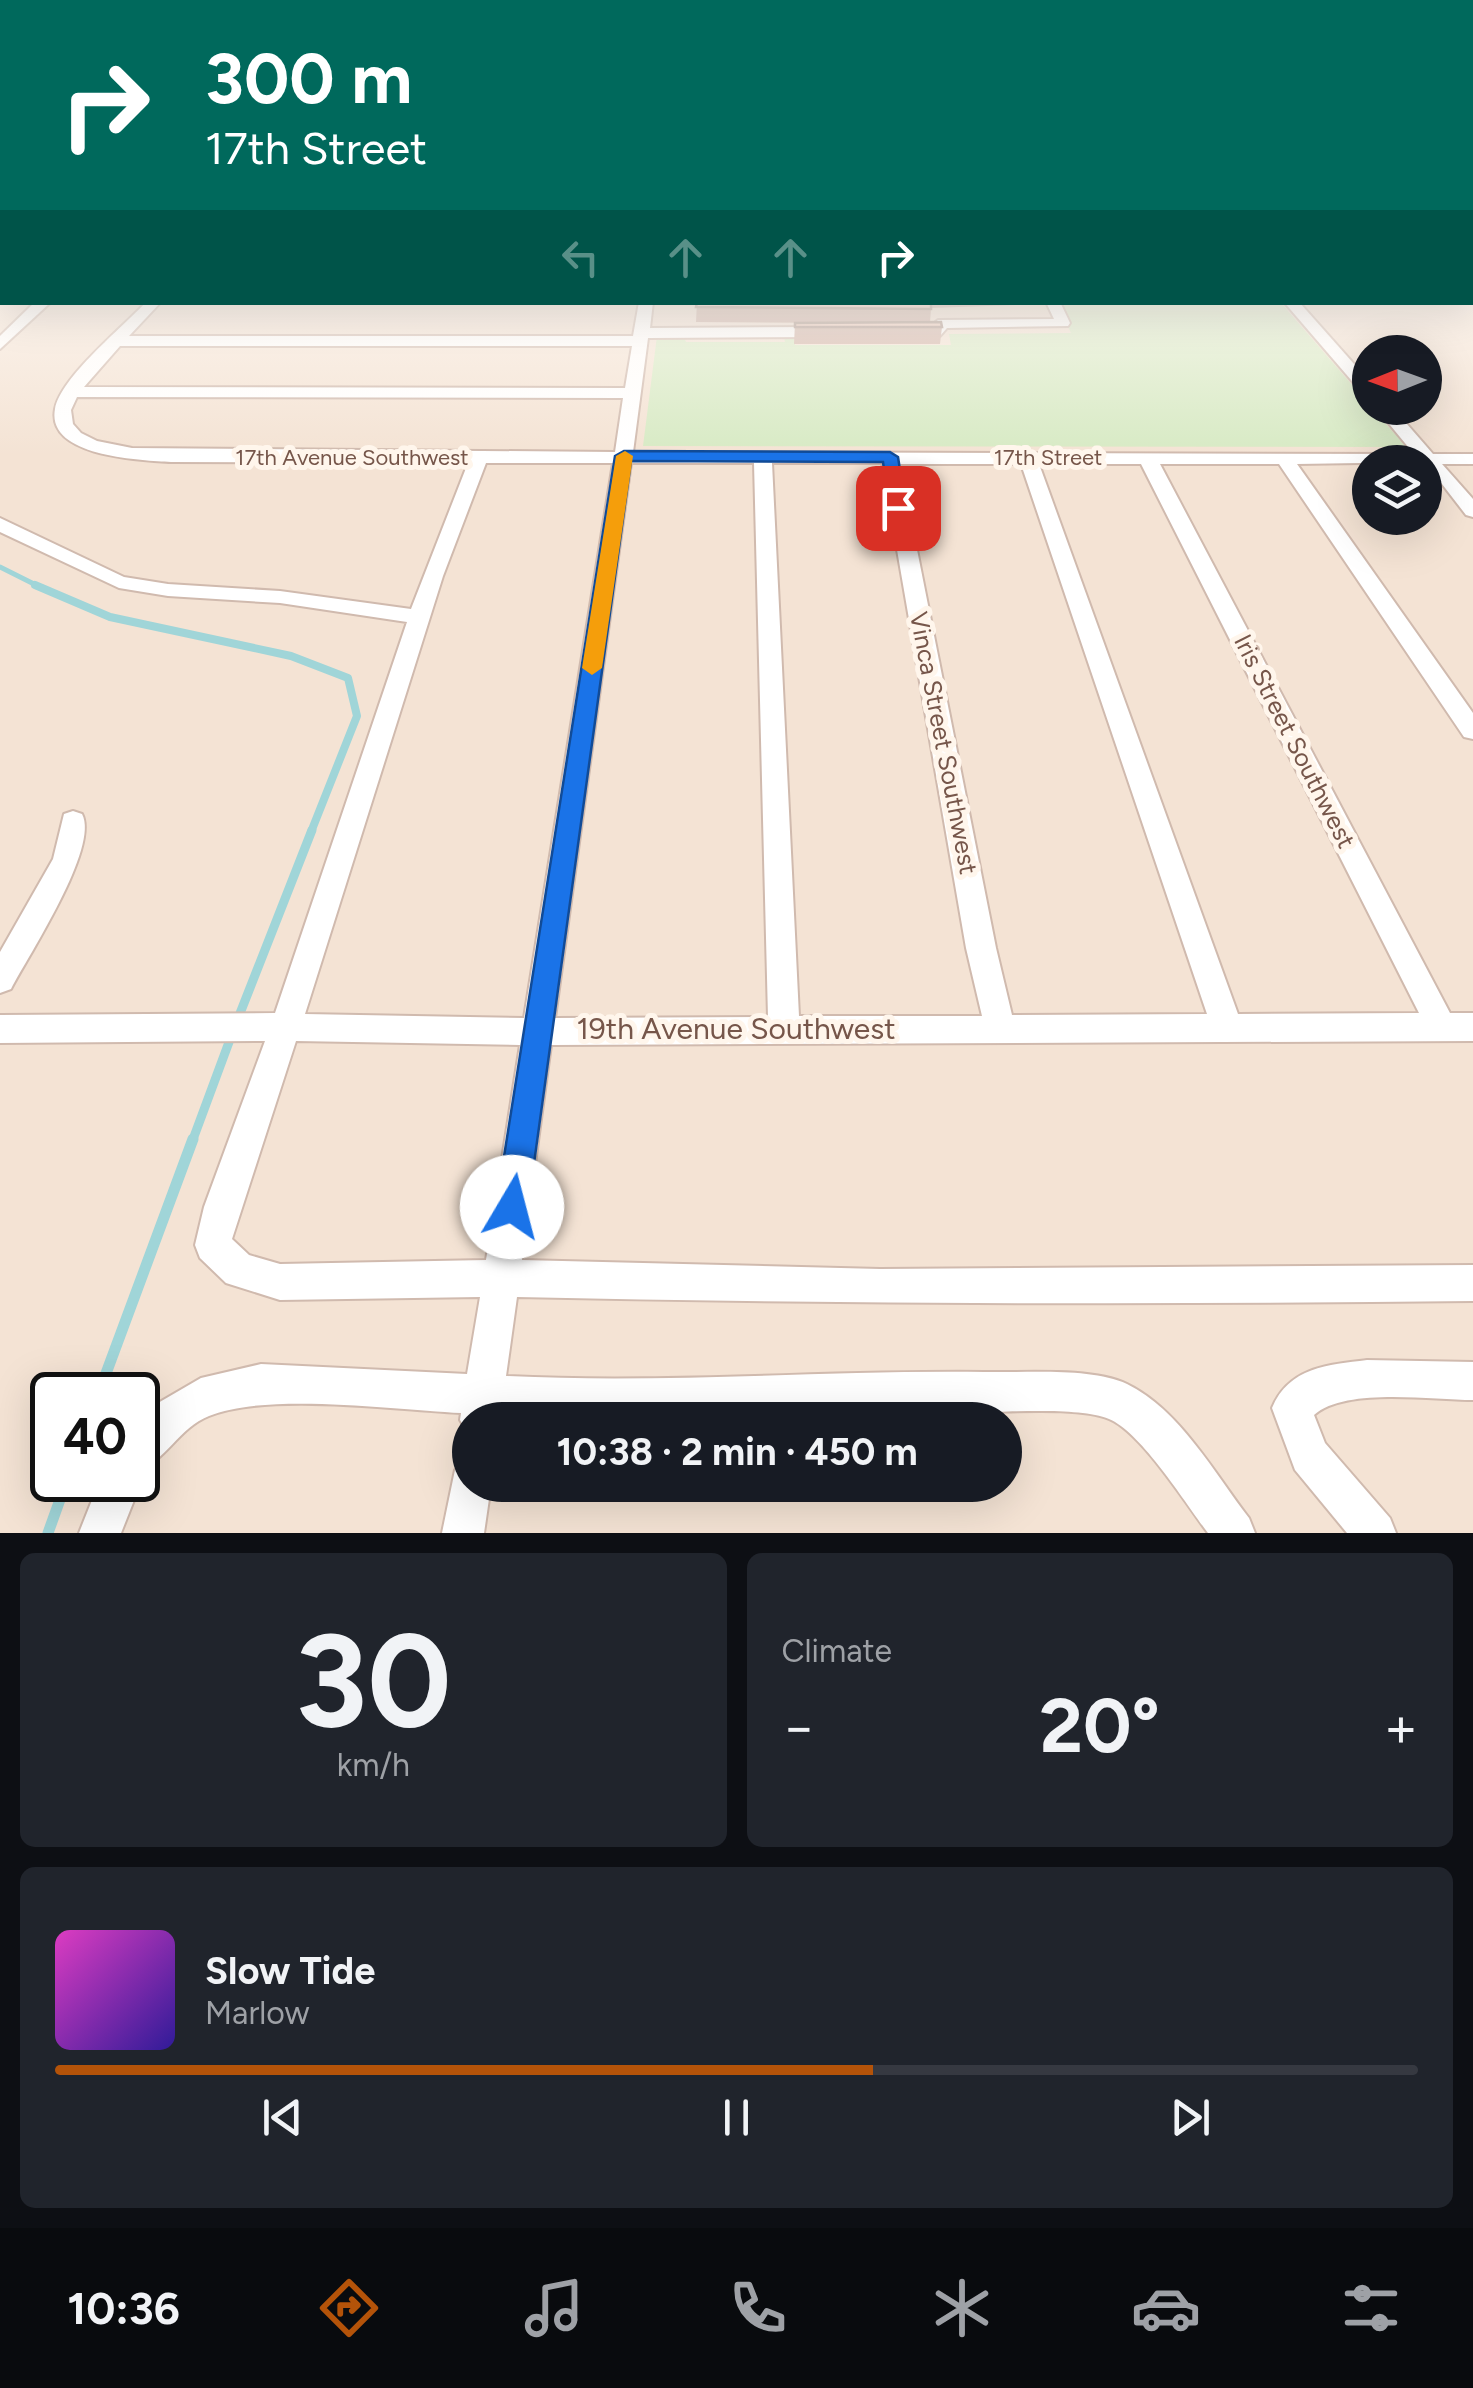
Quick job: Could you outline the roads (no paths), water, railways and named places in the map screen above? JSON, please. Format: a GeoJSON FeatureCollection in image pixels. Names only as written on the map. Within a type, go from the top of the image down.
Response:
{"type":"FeatureCollection","features":[{"type":"Feature","properties":{"kind":"street"},"geometry":{"type":"LineString","coordinates":[[0,344],[33,313]]}},
{"type":"Feature","properties":{"kind":"street"},"geometry":{"type":"LineString","coordinates":[[72,392],[145,313]]}},
{"type":"Feature","properties":{"kind":"street"},"geometry":{"type":"LineString","coordinates":[[483,1402],[645,313]]}},
{"type":"Feature","properties":{"kind":"street"},"geometry":{"type":"LineString","coordinates":[[902,331],[940,331],[938,324],[1063,323],[1058,313]]}},
{"type":"Feature","properties":{"kind":"street"},"geometry":{"type":"LineString","coordinates":[[1301,313],[1352,371]]}},
{"type":"Feature","properties":{"kind":"street"},"geometry":{"type":"LineString","coordinates":[[119,341],[845,332]]}},
{"type":"Feature","properties":{"kind":"street"},"geometry":{"type":"LineString","coordinates":[[72,392],[633,393]]}},
{"type":"Feature","properties":{"kind":"street","name":"17th Avenue Southwest"},"geometry":{"type":"LineString","coordinates":[[72,392],[63,410],[64,419],[83,441],[109,451],[145,456],[624,456]]}},
{"type":"Feature","properties":{"kind":"street"},"geometry":{"type":"LineString","coordinates":[[1399,425],[1417,445]]}},
{"type":"Feature","properties":{"kind":"street"},"geometry":{"type":"LineString","coordinates":[[480,456],[459,503],[277,1027],[213,1245],[239,1270],[280,1282],[501,1278],[880,1287],[1024,1283],[1473,1283]]}},
{"type":"Feature","properties":{"kind":"street","name":"17th Street"},"geometry":{"type":"LineString","coordinates":[[624,456],[1352,457]]}},
{"type":"Feature","properties":{"kind":"street"},"geometry":{"type":"LineString","coordinates":[[763,457],[784,1028]]}},
{"type":"Feature","properties":{"kind":"street","name":"Vinca Street Southwest"},"geometry":{"type":"LineString","coordinates":[[890,457],[981,948],[1000,1028]]}},
{"type":"Feature","properties":{"kind":"street"},"geometry":{"type":"LineString","coordinates":[[1028,457],[1227,1027]]}},
{"type":"Feature","properties":{"kind":"street","name":"Iris Street Southwest"},"geometry":{"type":"LineString","coordinates":[[1147,457],[1441,1026]]}},
{"type":"Feature","properties":{"kind":"street"},"geometry":{"type":"LineString","coordinates":[[1284,457],[1473,731]]}},
{"type":"Feature","properties":{"kind":"street","name":"17th Street"},"geometry":{"type":"LineString","coordinates":[[1442,458],[1473,458]]}},
{"type":"Feature","properties":{"kind":"street"},"geometry":{"type":"LineString","coordinates":[[1442,474],[1473,511]]}},
{"type":"Feature","properties":{"kind":"street"},"geometry":{"type":"LineString","coordinates":[[0,524],[119,582],[168,590],[280,597],[420,617]]}},
{"type":"Feature","properties":{"kind":"street"},"geometry":{"type":"LineString","coordinates":[[0,980],[66,860],[73,822]]}},
{"type":"Feature","properties":{"kind":"street","name":"19th Avenue Southwest"},"geometry":{"type":"LineString","coordinates":[[0,1029],[277,1027],[423,1032],[1473,1026]]}},
{"type":"Feature","properties":{"kind":"street"},"geometry":{"type":"LineString","coordinates":[[1375,1533],[1309,1456],[1292,1408],[1317,1386],[1366,1379],[1473,1382]]}},
{"type":"Feature","properties":{"kind":"street"},"geometry":{"type":"LineString","coordinates":[[160,1424],[202,1398],[261,1384],[452,1404]]}},
{"type":"Feature","properties":{"kind":"street"},"geometry":{"type":"LineString","coordinates":[[536,1402],[902,1392],[1063,1393],[1118,1400],[1158,1433],[1234,1533]]}},
{"type":"Feature","properties":{"kind":"street"},"geometry":{"type":"LineString","coordinates":[[100,1533],[112,1502]]}},
{"type":"Feature","properties":{"kind":"street"},"geometry":{"type":"LineString","coordinates":[[463,1533],[468,1502]]}},
{"type":"Feature","properties":{"kind":"waterway"},"geometry":{"type":"LineString","coordinates":[[0,567],[40,587]]}},
{"type":"Feature","properties":{"kind":"waterway"},"geometry":{"type":"LineString","coordinates":[[35,585],[110,617],[291,656],[348,678],[357,716],[311,832]]}},
{"type":"Feature","properties":{"kind":"waterway"},"geometry":{"type":"LineString","coordinates":[[237,1021],[312,830]]}},
{"type":"Feature","properties":{"kind":"waterway"},"geometry":{"type":"LineString","coordinates":[[192,1142],[232,1034]]}},
{"type":"Feature","properties":{"kind":"waterway"},"geometry":{"type":"LineString","coordinates":[[107,1372],[193,1139]]}},
{"type":"Feature","properties":{"kind":"waterway"},"geometry":{"type":"LineString","coordinates":[[48,1533],[59,1502]]}}]}
